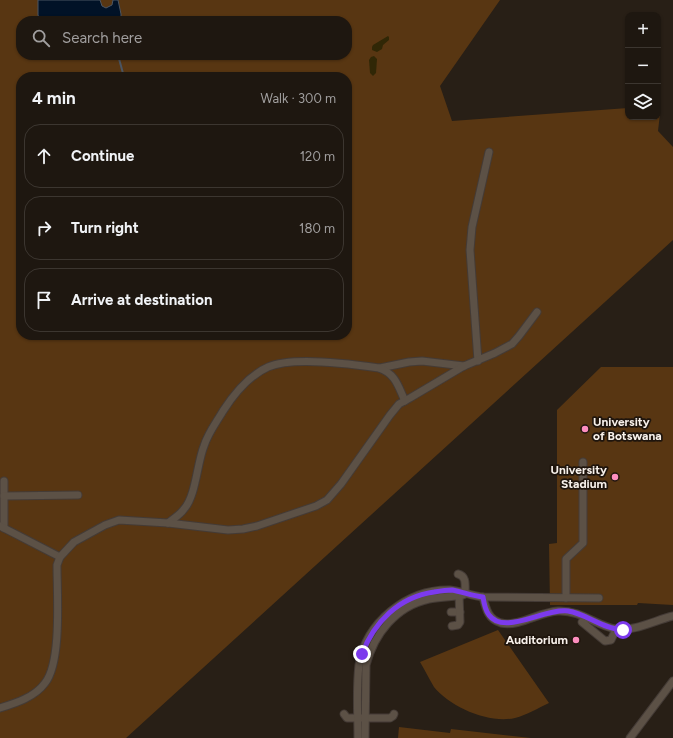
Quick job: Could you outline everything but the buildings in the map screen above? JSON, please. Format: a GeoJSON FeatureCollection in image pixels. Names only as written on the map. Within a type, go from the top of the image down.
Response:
{"type":"FeatureCollection","features":[{"type":"Feature","properties":{"kind":"lane"},"geometry":{"type":"LineString","coordinates":[[478,361],[470,250],[472,227],[489,152]]}},
{"type":"Feature","properties":{"kind":"lane"},"geometry":{"type":"LineString","coordinates":[[0,708],[20,701],[35,693],[46,683],[52,670],[57,638],[57,565],[60,557],[74,542],[113,522],[128,520],[228,530],[243,529],[257,526],[316,506],[327,500],[341,484],[399,404],[464,366],[478,361],[512,344],[538,312]]}},
{"type":"Feature","properties":{"kind":"lane"},"geometry":{"type":"LineString","coordinates":[[379,368],[422,361],[464,366]]}},
{"type":"Feature","properties":{"kind":"lane"},"geometry":{"type":"LineString","coordinates":[[168,523],[185,509],[190,499],[203,447],[210,431],[233,396],[252,377],[268,367],[286,363],[318,362],[379,368],[388,371],[392,375],[405,401]]}},
{"type":"Feature","properties":{"kind":"lane"},"geometry":{"type":"LineString","coordinates":[[566,598],[566,559],[583,543],[583,462]]}},
{"type":"Feature","properties":{"kind":"lane"},"geometry":{"type":"LineString","coordinates":[[4,481],[2,527],[60,557]]}},
{"type":"Feature","properties":{"kind":"lane"},"geometry":{"type":"LineString","coordinates":[[4,496],[78,495]]}},
{"type":"Feature","properties":{"kind":"lane"},"geometry":{"type":"LineString","coordinates":[[452,626],[456,626],[460,623],[460,612],[465,578],[458,574]]}},
{"type":"Feature","properties":{"kind":"lane"},"geometry":{"type":"LineString","coordinates":[[365,738],[362,718],[360,664],[362,654],[371,634],[383,618],[397,606],[413,597],[427,593],[452,590],[462,595],[483,597],[599,598]]}},
{"type":"Feature","properties":{"kind":"lane"},"geometry":{"type":"LineString","coordinates":[[483,597],[489,615],[501,622],[517,622],[541,614],[564,611],[577,613],[616,629],[628,629],[673,616]]}},
{"type":"Feature","properties":{"kind":"lane"},"geometry":{"type":"LineString","coordinates":[[451,612],[460,612]]}},
{"type":"Feature","properties":{"kind":"lane"},"geometry":{"type":"LineString","coordinates":[[582,622],[605,640],[611,640],[616,629]]}},
{"type":"Feature","properties":{"kind":"lane"},"geometry":{"type":"LineString","coordinates":[[630,738],[673,681]]}},
{"type":"Feature","properties":{"kind":"lane"},"geometry":{"type":"LineString","coordinates":[[344,714],[347,718],[380,716],[390,718],[394,714]]}},
{"type":"Feature","properties":{"kind":"lane"},"geometry":{"type":"LineString","coordinates":[[358,738],[362,718]]}},
{"type":"Feature","properties":{"kind":"shaded area"},"geometry":{"type":"Polygon","coordinates":[[[0,0],[500,0],[440,86],[452,121],[625,108],[625,120],[659,120],[658,131],[673,147],[673,240],[126,738],[0,738],[0,0]]]}},
{"type":"Feature","properties":{"kind":"shaded area","name":"University Stadium"},"geometry":{"type":"Polygon","coordinates":[[[601,367],[673,367],[673,605],[638,603],[637,605],[550,605],[549,544],[557,543],[557,410],[601,367]]]}},
{"type":"Feature","properties":{"kind":"shaded area"},"geometry":{"type":"Polygon","coordinates":[[[498,630],[549,703],[515,718],[505,719],[482,716],[460,707],[450,701],[434,687],[420,662],[498,630]]]}},
{"type":"Feature","properties":{"kind":"shaded area"},"geometry":{"type":"Polygon","coordinates":[[[399,727],[450,733],[451,729],[531,738],[398,738],[399,727]]]}},
{"type":"Feature","properties":{"kind":"sand"},"geometry":{"type":"Polygon","coordinates":[[[388,36],[389,40],[383,45],[382,49],[377,52],[372,50],[373,45],[388,36]]]}},
{"type":"Feature","properties":{"kind":"sand"},"geometry":{"type":"Polygon","coordinates":[[[374,56],[377,59],[376,73],[373,76],[370,73],[369,60],[374,56]]]}},
{"type":"Feature","properties":{"kind":"water"},"geometry":{"type":"Polygon","coordinates":[[[38,0],[100,0],[102,6],[106,8],[112,5],[113,0],[118,0],[121,16],[38,16],[38,0]]]}},
{"type":"Feature","properties":{"kind":"waterway"},"geometry":{"type":"LineString","coordinates":[[119,60],[123,72]]}},
{"type":"Feature","properties":{"kind":"place","name":"University of Botswana"},"geometry":{"type":"Point","coordinates":[585,429]}},
{"type":"Feature","properties":{"kind":"place","name":"University Stadium"},"geometry":{"type":"Point","coordinates":[615,477]}},
{"type":"Feature","properties":{"kind":"place","name":"Auditorium"},"geometry":{"type":"Point","coordinates":[576,640]}},
{"type":"Feature","properties":{"kind":"route"},"geometry":{"type":"LineString","coordinates":[[362,654],[371,634],[383,618],[397,606],[413,597],[445,590],[452,590],[483,597],[489,615],[501,622],[512,623],[541,614],[564,611],[577,613],[613,629],[623,630]]}}]}
